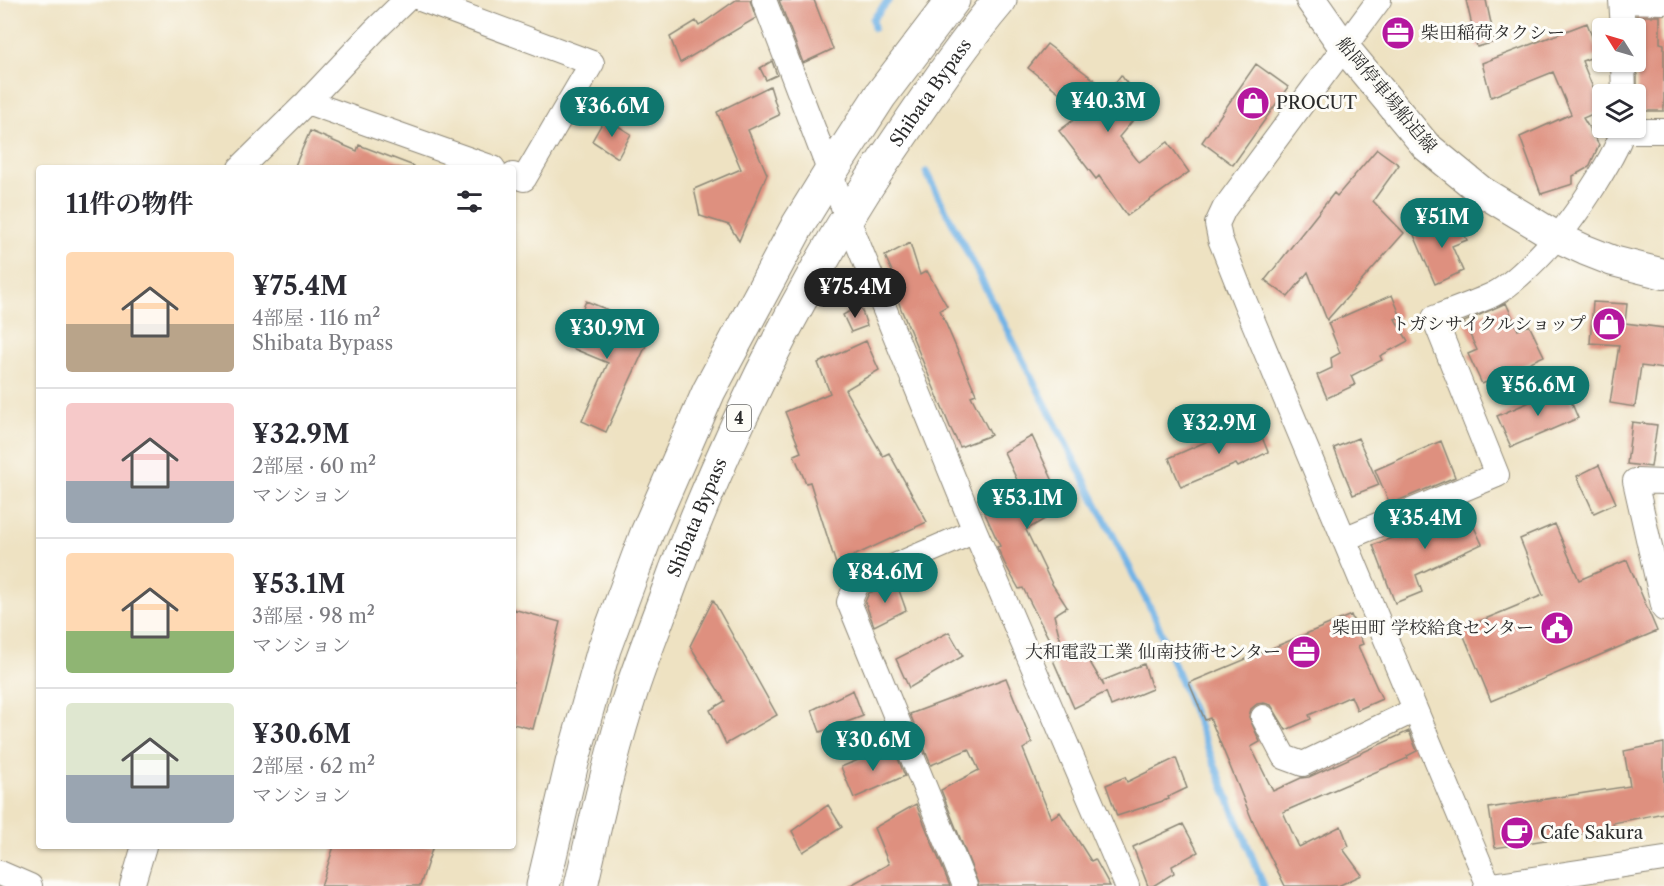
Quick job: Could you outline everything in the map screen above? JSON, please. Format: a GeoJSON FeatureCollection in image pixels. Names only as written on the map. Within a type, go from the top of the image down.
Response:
{"type":"FeatureCollection","features":[{"type":"Feature","properties":{"kind":"highway","name":"Shibata Bypass"},"geometry":{"type":"LineString","coordinates":[[543,886],[572,763],[604,649],[647,533],[709,391],[798,225],[830,173],[880,96],[952,0]]}},
{"type":"Feature","properties":{"kind":"highway","name":"Shibata Bypass"},"geometry":{"type":"LineString","coordinates":[[581,886],[612,756],[632,688],[704,499],[754,387],[795,307],[878,168],[937,82],[1000,0]]}},
{"type":"Feature","properties":{"kind":"main road","name":"船岡停車場船迫線"},"geometry":{"type":"LineString","coordinates":[[1311,0],[1344,47],[1426,146],[1482,191],[1557,237],[1613,261],[1664,274]]}},
{"type":"Feature","properties":{"kind":"street"},"geometry":{"type":"LineString","coordinates":[[243,165],[406,0]]}},
{"type":"Feature","properties":{"kind":"street"},"geometry":{"type":"LineString","coordinates":[[423,0],[592,63],[524,179],[516,176]]}},
{"type":"Feature","properties":{"kind":"street"},"geometry":{"type":"LineString","coordinates":[[764,0],[847,217],[975,531],[1127,886]]}},
{"type":"Feature","properties":{"kind":"street"},"geometry":{"type":"LineString","coordinates":[[1379,0],[1224,209],[1217,224],[1220,238],[1488,886],[1664,859]]}},
{"type":"Feature","properties":{"kind":"street"},"geometry":{"type":"LineString","coordinates":[[1622,18],[1621,1],[1664,2]]}},
{"type":"Feature","properties":{"kind":"street"},"geometry":{"type":"LineString","coordinates":[[307,102],[485,165]]}},
{"type":"Feature","properties":{"kind":"street"},"geometry":{"type":"LineString","coordinates":[[1646,130],[1664,131]]}},
{"type":"Feature","properties":{"kind":"street"},"geometry":{"type":"LineString","coordinates":[[1344,540],[1497,475],[1434,318],[1496,293],[1516,277],[1557,237],[1604,168],[1619,138]]}},
{"type":"Feature","properties":{"kind":"street"},"geometry":{"type":"LineString","coordinates":[[1664,482],[1635,481],[1664,609]]}},
{"type":"Feature","properties":{"kind":"street"},"geometry":{"type":"LineString","coordinates":[[965,886],[849,602],[858,582],[975,531]]}},
{"type":"Feature","properties":{"kind":"street"},"geometry":{"type":"LineString","coordinates":[[1263,717],[1284,757],[1303,764],[1415,710]]}},
{"type":"Feature","properties":{"kind":"street"},"geometry":{"type":"LineString","coordinates":[[132,886],[143,849]]}},
{"type":"Feature","properties":{"kind":"street"},"geometry":{"type":"LineString","coordinates":[[0,873],[30,886]]}},
{"type":"Feature","properties":{"kind":"building"},"geometry":{"type":"Polygon","coordinates":[[[736,0],[750,0],[756,18],[680,63],[670,37],[696,21],[699,26],[736,0]]]}},
{"type":"Feature","properties":{"kind":"building"},"geometry":{"type":"Polygon","coordinates":[[[779,0],[814,0],[833,49],[803,63],[779,0]]]}},
{"type":"Feature","properties":{"kind":"building"},"geometry":{"type":"Polygon","coordinates":[[[1466,0],[1486,0],[1495,42],[1477,47],[1466,0]]]}},
{"type":"Feature","properties":{"kind":"building"},"geometry":{"type":"Polygon","coordinates":[[[1636,16],[1660,16],[1660,43],[1664,44],[1664,111],[1646,111],[1646,84],[1637,84],[1637,72],[1646,72],[1646,18],[1636,18],[1636,16]]]}},
{"type":"Feature","properties":{"kind":"building"},"geometry":{"type":"Polygon","coordinates":[[[1587,23],[1592,36],[1592,57],[1582,61],[1592,86],[1592,114],[1583,118],[1592,133],[1592,138],[1595,138],[1599,145],[1589,167],[1573,176],[1573,184],[1541,194],[1520,137],[1571,114],[1553,72],[1491,97],[1482,63],[1587,23]]]}},
{"type":"Feature","properties":{"kind":"building"},"geometry":{"type":"Polygon","coordinates":[[[1047,44],[1109,91],[1121,75],[1144,107],[1119,137],[1139,162],[1168,142],[1189,172],[1127,216],[1099,176],[1096,179],[1059,131],[1084,112],[1028,68],[1047,44]]]}},
{"type":"Feature","properties":{"kind":"building"},"geometry":{"type":"Polygon","coordinates":[[[772,61],[777,75],[766,80],[760,68],[772,61]]]}},
{"type":"Feature","properties":{"kind":"building"},"geometry":{"type":"Polygon","coordinates":[[[1256,64],[1288,87],[1233,165],[1202,142],[1256,64]]]}},
{"type":"Feature","properties":{"kind":"building"},"geometry":{"type":"Polygon","coordinates":[[[770,86],[779,115],[748,130],[767,174],[739,241],[729,225],[700,216],[694,189],[741,169],[717,112],[770,86]]]}},
{"type":"Feature","properties":{"kind":"building"},"geometry":{"type":"Polygon","coordinates":[[[605,118],[631,134],[618,158],[592,141],[605,118]]]}},
{"type":"Feature","properties":{"kind":"building"},"geometry":{"type":"Polygon","coordinates":[[[310,131],[357,151],[359,145],[411,165],[295,165],[310,131]]]}},
{"type":"Feature","properties":{"kind":"building"},"geometry":{"type":"Polygon","coordinates":[[[1377,149],[1399,165],[1373,201],[1404,233],[1327,320],[1308,272],[1288,297],[1265,280],[1334,193],[1337,196],[1377,149]]]}},
{"type":"Feature","properties":{"kind":"building"},"geometry":{"type":"Polygon","coordinates":[[[1456,216],[1467,240],[1452,246],[1463,271],[1435,284],[1414,235],[1456,216]]]}},
{"type":"Feature","properties":{"kind":"building"},"geometry":{"type":"Polygon","coordinates":[[[910,243],[920,275],[927,271],[947,306],[940,310],[976,394],[971,396],[991,435],[960,447],[901,309],[894,288],[899,286],[885,256],[910,243]]]}},
{"type":"Feature","properties":{"kind":"building"},"geometry":{"type":"Polygon","coordinates":[[[1392,295],[1401,317],[1395,319],[1408,341],[1380,356],[1382,360],[1351,376],[1355,385],[1327,398],[1317,375],[1332,368],[1331,358],[1340,353],[1328,323],[1392,295]]]}},
{"type":"Feature","properties":{"kind":"building"},"geometry":{"type":"Polygon","coordinates":[[[586,301],[608,310],[604,318],[649,339],[606,432],[582,421],[608,363],[567,346],[586,301]]]}},
{"type":"Feature","properties":{"kind":"building"},"geometry":{"type":"Polygon","coordinates":[[[1593,302],[1627,304],[1625,323],[1664,328],[1664,369],[1641,366],[1635,407],[1610,403],[1619,345],[1590,343],[1593,302]]]}},
{"type":"Feature","properties":{"kind":"building"},"geometry":{"type":"Polygon","coordinates":[[[1506,303],[1518,330],[1529,325],[1544,356],[1482,384],[1468,354],[1477,350],[1464,322],[1506,303]]]}},
{"type":"Feature","properties":{"kind":"building"},"geometry":{"type":"Polygon","coordinates":[[[860,305],[867,326],[851,332],[843,315],[860,305]]]}},
{"type":"Feature","properties":{"kind":"building"},"geometry":{"type":"Polygon","coordinates":[[[866,341],[879,370],[845,390],[883,456],[889,453],[927,522],[836,564],[810,482],[806,483],[794,455],[801,452],[785,412],[830,393],[818,363],[866,341]]]}},
{"type":"Feature","properties":{"kind":"building"},"geometry":{"type":"Polygon","coordinates":[[[1565,387],[1578,418],[1511,447],[1497,416],[1565,387]]]}},
{"type":"Feature","properties":{"kind":"building"},"geometry":{"type":"Polygon","coordinates":[[[1256,422],[1268,452],[1238,467],[1236,464],[1181,487],[1169,458],[1219,436],[1220,440],[1256,422]]]}},
{"type":"Feature","properties":{"kind":"building"},"geometry":{"type":"Polygon","coordinates":[[[1632,422],[1657,425],[1651,467],[1627,464],[1632,422]]]}},
{"type":"Feature","properties":{"kind":"building"},"geometry":{"type":"Polygon","coordinates":[[[1032,436],[1065,507],[1026,530],[1052,584],[1067,607],[1054,615],[1063,651],[1056,653],[1023,588],[1019,589],[1005,564],[997,547],[1000,546],[978,499],[1017,480],[1004,452],[1032,436]]]}},
{"type":"Feature","properties":{"kind":"building"},"geometry":{"type":"Polygon","coordinates":[[[1358,438],[1379,485],[1353,495],[1334,448],[1358,438]]]}},
{"type":"Feature","properties":{"kind":"building"},"geometry":{"type":"Polygon","coordinates":[[[1441,441],[1455,477],[1390,504],[1375,470],[1441,441]]]}},
{"type":"Feature","properties":{"kind":"building"},"geometry":{"type":"Polygon","coordinates":[[[1599,465],[1616,503],[1594,513],[1577,476],[1599,465]]]}},
{"type":"Feature","properties":{"kind":"building"},"geometry":{"type":"Polygon","coordinates":[[[1463,504],[1482,544],[1416,575],[1422,592],[1395,603],[1373,545],[1403,534],[1402,530],[1463,504]]]}},
{"type":"Feature","properties":{"kind":"building"},"geometry":{"type":"Polygon","coordinates":[[[1555,524],[1579,580],[1627,560],[1657,631],[1491,701],[1461,629],[1543,595],[1520,539],[1555,524]]]}},
{"type":"Feature","properties":{"kind":"building"},"geometry":{"type":"Polygon","coordinates":[[[896,582],[906,610],[874,626],[865,602],[869,593],[896,582]]]}},
{"type":"Feature","properties":{"kind":"building"},"geometry":{"type":"Polygon","coordinates":[[[713,600],[777,715],[726,744],[710,710],[725,701],[690,646],[713,600]]]}},
{"type":"Feature","properties":{"kind":"building"},"geometry":{"type":"Polygon","coordinates":[[[516,610],[560,622],[533,729],[516,725],[516,610]]]}},
{"type":"Feature","properties":{"kind":"building"},"geometry":{"type":"Polygon","coordinates":[[[1351,615],[1363,644],[1358,646],[1382,699],[1357,710],[1351,696],[1309,715],[1311,719],[1286,730],[1271,705],[1257,704],[1251,709],[1249,717],[1260,742],[1251,747],[1273,791],[1409,731],[1417,751],[1407,756],[1408,758],[1283,812],[1299,847],[1341,826],[1349,846],[1343,849],[1362,875],[1338,886],[1285,886],[1253,822],[1210,718],[1205,720],[1189,683],[1351,615]]]}},
{"type":"Feature","properties":{"kind":"building"},"geometry":{"type":"Polygon","coordinates":[[[949,632],[963,656],[909,688],[896,659],[949,632]]]}},
{"type":"Feature","properties":{"kind":"building"},"geometry":{"type":"Polygon","coordinates":[[[1080,645],[1104,686],[1102,681],[1144,664],[1152,689],[1111,706],[1106,692],[1074,708],[1053,660],[1080,645]]]}},
{"type":"Feature","properties":{"kind":"building"},"geometry":{"type":"Polygon","coordinates":[[[1006,678],[1032,743],[1023,749],[1051,818],[1060,812],[1091,861],[1095,859],[1110,886],[979,886],[941,790],[979,770],[969,749],[931,765],[910,714],[1006,678]]]}},
{"type":"Feature","properties":{"kind":"building"},"geometry":{"type":"Polygon","coordinates":[[[853,690],[863,716],[820,732],[812,710],[853,690]]]}},
{"type":"Feature","properties":{"kind":"building"},"geometry":{"type":"Polygon","coordinates":[[[1664,743],[1664,813],[1613,823],[1614,829],[1495,848],[1489,808],[1630,786],[1624,751],[1664,743]]]}},
{"type":"Feature","properties":{"kind":"building"},"geometry":{"type":"Polygon","coordinates":[[[893,746],[905,776],[854,798],[841,767],[893,746]]]}},
{"type":"Feature","properties":{"kind":"building"},"geometry":{"type":"Polygon","coordinates":[[[1176,758],[1187,788],[1168,797],[1169,799],[1117,816],[1106,785],[1125,777],[1127,782],[1176,758]]]}},
{"type":"Feature","properties":{"kind":"building"},"geometry":{"type":"Polygon","coordinates":[[[916,804],[950,886],[849,886],[889,864],[874,828],[916,804]]]}},
{"type":"Feature","properties":{"kind":"building"},"geometry":{"type":"Polygon","coordinates":[[[828,805],[842,827],[803,852],[792,831],[828,805]]]}},
{"type":"Feature","properties":{"kind":"building"},"geometry":{"type":"Polygon","coordinates":[[[1183,824],[1198,852],[1172,866],[1174,873],[1153,886],[1148,886],[1133,847],[1183,824]]]}},
{"type":"Feature","properties":{"kind":"building"},"geometry":{"type":"Polygon","coordinates":[[[333,849],[432,849],[420,886],[321,886],[333,849]]]}},
{"type":"Feature","properties":{"kind":"waterway"},"geometry":{"type":"LineString","coordinates":[[874,28],[873,19],[889,0]]}},
{"type":"Feature","properties":{"kind":"waterway"},"geometry":{"type":"LineString","coordinates":[[926,172],[1154,615],[1264,886]]}},
{"type":"Feature","properties":{"kind":"place","name":"柴田稲荷タクシー"},"geometry":{"type":"Point","coordinates":[1398,33]}},
{"type":"Feature","properties":{"kind":"place","name":"PROCUT"},"geometry":{"type":"Point","coordinates":[1253,103]}},
{"type":"Feature","properties":{"kind":"place","name":"トガシサイクルショップ"},"geometry":{"type":"Point","coordinates":[1609,324]}},
{"type":"Feature","properties":{"kind":"place","name":"柴田町 学校給食センター"},"geometry":{"type":"Point","coordinates":[1557,628]}},
{"type":"Feature","properties":{"kind":"place","name":"大和電設工業 仙南技術センター"},"geometry":{"type":"Point","coordinates":[1304,652]}},
{"type":"Feature","properties":{"kind":"place","name":"Cafe Sakura"},"geometry":{"type":"Point","coordinates":[1517,833]}}]}
